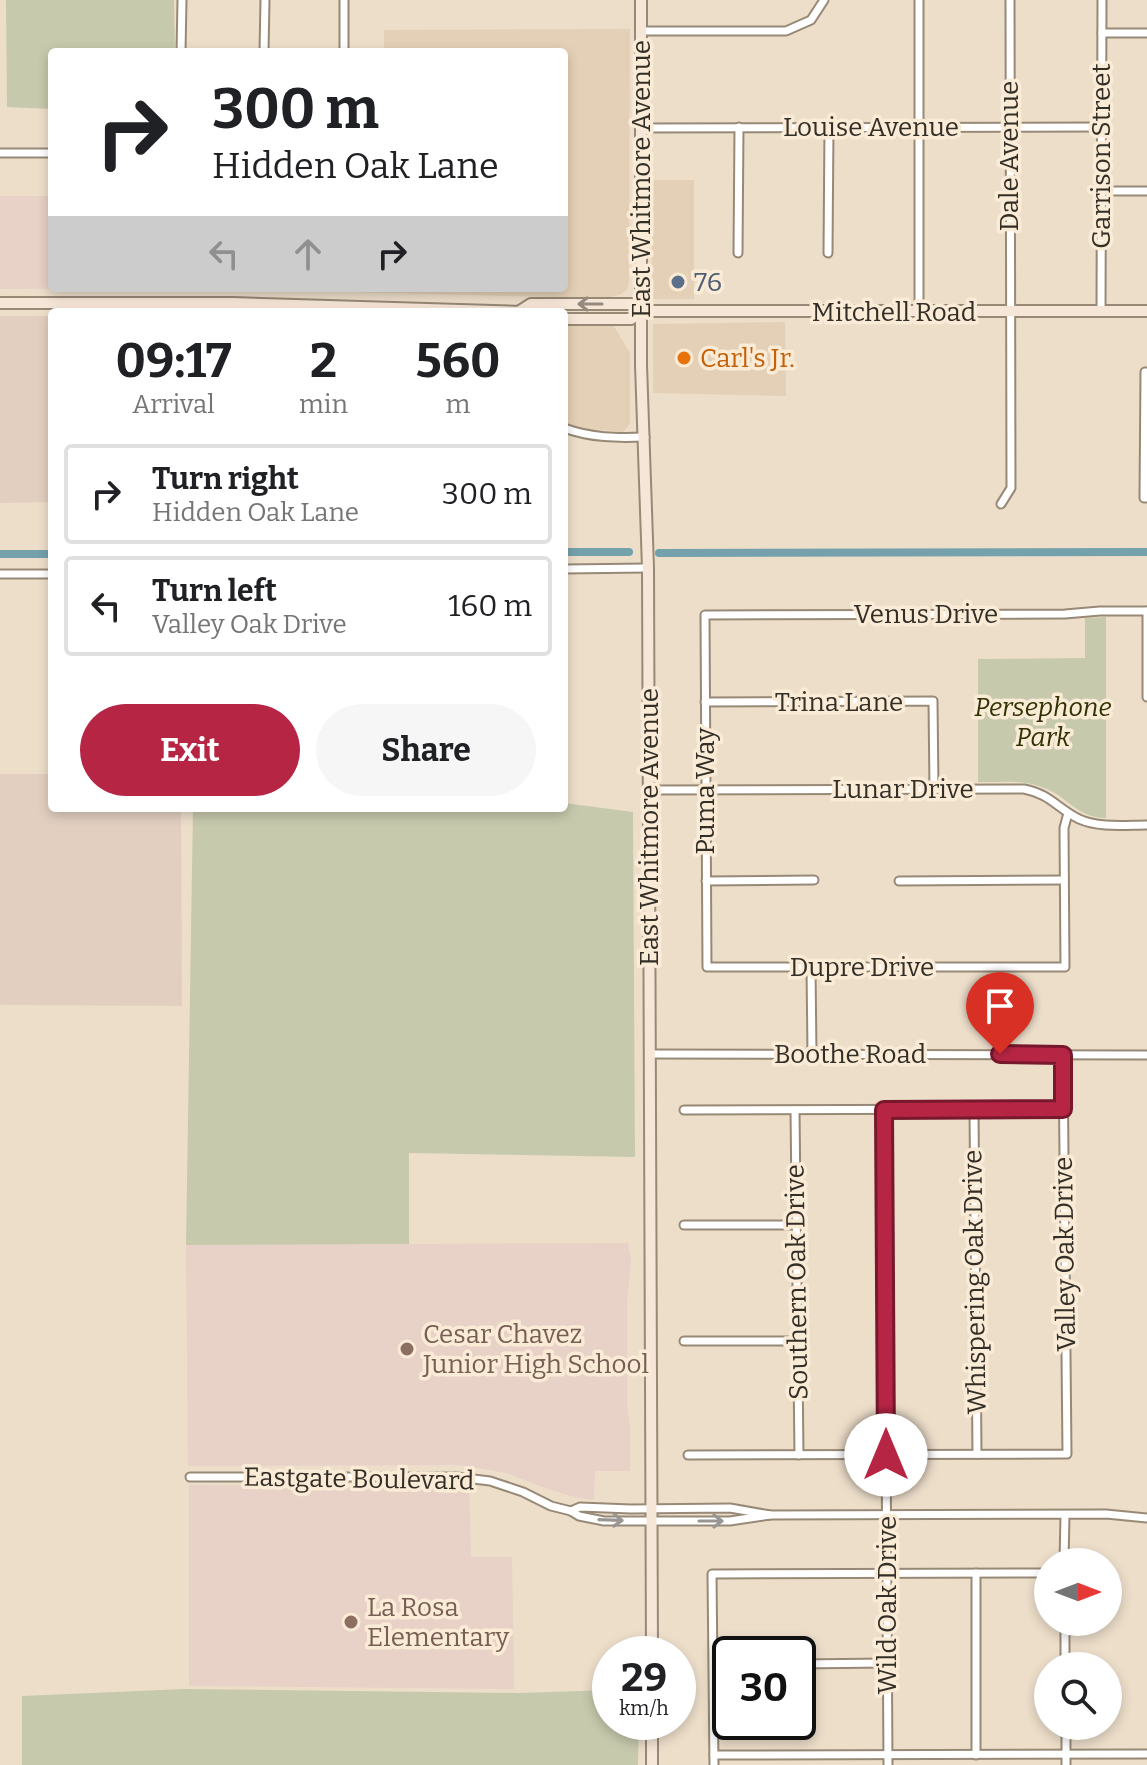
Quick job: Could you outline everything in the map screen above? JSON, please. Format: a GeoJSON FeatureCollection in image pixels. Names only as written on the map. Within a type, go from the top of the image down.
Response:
{"type":"FeatureCollection","features":[{"type":"Feature","properties":{"kind":"main road","name":"East Whitmore Avenue"},"geometry":{"type":"LineString","coordinates":[[641,0],[641,365],[648,568],[652,1636]]}},
{"type":"Feature","properties":{"kind":"main road","name":"Mitchell Road"},"geometry":{"type":"LineString","coordinates":[[0,303],[305,308]]}},
{"type":"Feature","properties":{"kind":"main road","name":"Mitchell Road"},"geometry":{"type":"LineString","coordinates":[[525,308],[531,304],[632,304],[641,311],[1147,311]]}},
{"type":"Feature","properties":{"kind":"main road","name":"Mitchell Road"},"geometry":{"type":"LineString","coordinates":[[568,319],[631,319],[641,311]]}},
{"type":"Feature","properties":{"kind":"main road"},"geometry":{"type":"LineString","coordinates":[[652,1740],[652,1765]]}},
{"type":"Feature","properties":{"kind":"street"},"geometry":{"type":"LineString","coordinates":[[181,48],[182,0]]}},
{"type":"Feature","properties":{"kind":"street"},"geometry":{"type":"LineString","coordinates":[[264,48],[265,0]]}},
{"type":"Feature","properties":{"kind":"street"},"geometry":{"type":"LineString","coordinates":[[344,0],[344,48]]}},
{"type":"Feature","properties":{"kind":"street"},"geometry":{"type":"LineString","coordinates":[[641,31],[786,31],[811,20],[824,0]]}},
{"type":"Feature","properties":{"kind":"street"},"geometry":{"type":"LineString","coordinates":[[919,0],[919,312]]}},
{"type":"Feature","properties":{"kind":"street","name":"Dale Avenue"},"geometry":{"type":"LineString","coordinates":[[1001,504],[1011,488],[1010,0]]}},
{"type":"Feature","properties":{"kind":"street","name":"Garrison Street"},"geometry":{"type":"LineString","coordinates":[[1101,312],[1102,0]]}},
{"type":"Feature","properties":{"kind":"street"},"geometry":{"type":"LineString","coordinates":[[1102,33],[1147,33]]}},
{"type":"Feature","properties":{"kind":"street"},"geometry":{"type":"LineString","coordinates":[[738,253],[739,127]]}},
{"type":"Feature","properties":{"kind":"street"},"geometry":{"type":"LineString","coordinates":[[828,253],[829,127]]}},
{"type":"Feature","properties":{"kind":"street","name":"Louise Avenue"},"geometry":{"type":"LineString","coordinates":[[641,128],[1101,127]]}},
{"type":"Feature","properties":{"kind":"street"},"geometry":{"type":"LineString","coordinates":[[0,153],[48,153]]}},
{"type":"Feature","properties":{"kind":"street"},"geometry":{"type":"LineString","coordinates":[[1101,191],[1147,191]]}},
{"type":"Feature","properties":{"kind":"street"},"geometry":{"type":"LineString","coordinates":[[1146,372],[1146,498]]}},
{"type":"Feature","properties":{"kind":"street"},"geometry":{"type":"LineString","coordinates":[[568,429],[599,437],[645,437]]}},
{"type":"Feature","properties":{"kind":"street"},"geometry":{"type":"LineString","coordinates":[[568,569],[648,568]]}},
{"type":"Feature","properties":{"kind":"street"},"geometry":{"type":"LineString","coordinates":[[0,574],[48,574]]}},
{"type":"Feature","properties":{"kind":"street"},"geometry":{"type":"LineString","coordinates":[[1147,611],[1147,697]]}},
{"type":"Feature","properties":{"kind":"street","name":"Venus Drive"},"geometry":{"type":"LineString","coordinates":[[705,615],[1147,611]]}},
{"type":"Feature","properties":{"kind":"street","name":"Puma Way"},"geometry":{"type":"LineString","coordinates":[[705,615],[707,967]]}},
{"type":"Feature","properties":{"kind":"street","name":"Trina Lane"},"geometry":{"type":"LineString","coordinates":[[705,702],[933,701],[934,789]]}},
{"type":"Feature","properties":{"kind":"street","name":"Lunar Drive"},"geometry":{"type":"LineString","coordinates":[[649,790],[1024,789],[1045,795],[1068,813],[1094,824],[1147,825]]}},
{"type":"Feature","properties":{"kind":"street"},"geometry":{"type":"LineString","coordinates":[[899,881],[1064,880],[1064,826],[1068,813]]}},
{"type":"Feature","properties":{"kind":"street"},"geometry":{"type":"LineString","coordinates":[[706,881],[814,880]]}},
{"type":"Feature","properties":{"kind":"street","name":"Dupre Drive"},"geometry":{"type":"LineString","coordinates":[[707,967],[1065,967],[1064,880]]}},
{"type":"Feature","properties":{"kind":"street"},"geometry":{"type":"LineString","coordinates":[[811,967],[812,1054]]}},
{"type":"Feature","properties":{"kind":"street","name":"Boothe Road"},"geometry":{"type":"LineString","coordinates":[[649,1054],[1147,1055]]}},
{"type":"Feature","properties":{"kind":"street","name":"Valley Oak Drive"},"geometry":{"type":"LineString","coordinates":[[977,1454],[1067,1454],[1063,1055]]}},
{"type":"Feature","properties":{"kind":"street"},"geometry":{"type":"LineString","coordinates":[[684,1110],[1063,1109]]}},
{"type":"Feature","properties":{"kind":"street","name":"Southern Oak Drive"},"geometry":{"type":"LineString","coordinates":[[795,1110],[799,1455]]}},
{"type":"Feature","properties":{"kind":"street","name":"Wild Oak Drive"},"geometry":{"type":"LineString","coordinates":[[884,1110],[888,1765]]}},
{"type":"Feature","properties":{"kind":"street","name":"Whispering Oak Drive"},"geometry":{"type":"LineString","coordinates":[[974,1110],[977,1454]]}},
{"type":"Feature","properties":{"kind":"street"},"geometry":{"type":"LineString","coordinates":[[684,1225],[796,1225]]}},
{"type":"Feature","properties":{"kind":"street"},"geometry":{"type":"LineString","coordinates":[[684,1341],[797,1341]]}},
{"type":"Feature","properties":{"kind":"street"},"geometry":{"type":"LineString","coordinates":[[688,1455],[977,1454]]}},
{"type":"Feature","properties":{"kind":"street","name":"Eastgate Boulevard"},"geometry":{"type":"LineString","coordinates":[[190,1477],[457,1477],[490,1481],[579,1516],[604,1521],[730,1521],[770,1515],[1106,1514],[1147,1518]]}},
{"type":"Feature","properties":{"kind":"street","name":"Eastgate Boulevard"},"geometry":{"type":"LineString","coordinates":[[571,1511],[580,1507],[730,1508],[770,1515]]}},
{"type":"Feature","properties":{"kind":"street"},"geometry":{"type":"LineString","coordinates":[[1064,1548],[1065,1515]]}},
{"type":"Feature","properties":{"kind":"street"},"geometry":{"type":"LineString","coordinates":[[976,1573],[976,1755]]}},
{"type":"Feature","properties":{"kind":"street"},"geometry":{"type":"LineString","coordinates":[[714,1765],[712,1574],[1034,1573]]}},
{"type":"Feature","properties":{"kind":"street"},"geometry":{"type":"LineString","coordinates":[[816,1664],[887,1663]]}},
{"type":"Feature","properties":{"kind":"street"},"geometry":{"type":"LineString","coordinates":[[1066,1740],[1066,1765]]}},
{"type":"Feature","properties":{"kind":"street"},"geometry":{"type":"LineString","coordinates":[[714,1755],[1147,1754]]}},
{"type":"Feature","properties":{"kind":"shaded area"},"geometry":{"type":"Polygon","coordinates":[[[630,29],[629,279],[628,288],[622,294],[612,297],[555,297],[344,292],[568,292],[568,48],[384,48],[384,30],[630,29]]]}},
{"type":"Feature","properties":{"kind":"shaded area"},"geometry":{"type":"Polygon","coordinates":[[[652,180],[694,180],[694,299],[652,299],[652,180]]]}},
{"type":"Feature","properties":{"kind":"shaded area"},"geometry":{"type":"Polygon","coordinates":[[[0,196],[48,196],[48,289],[0,289],[0,196]]]}},
{"type":"Feature","properties":{"kind":"shaded area"},"geometry":{"type":"Polygon","coordinates":[[[0,316],[48,316],[48,502],[0,503],[0,316]]]}},
{"type":"Feature","properties":{"kind":"shaded area"},"geometry":{"type":"Polygon","coordinates":[[[785,322],[786,396],[653,393],[653,324],[785,322]]]}},
{"type":"Feature","properties":{"kind":"shaded area"},"geometry":{"type":"Polygon","coordinates":[[[568,326],[614,326],[630,353],[630,424],[623,432],[568,425],[568,326]]]}},
{"type":"Feature","properties":{"kind":"shaded area"},"geometry":{"type":"Polygon","coordinates":[[[0,774],[48,774],[48,812],[181,812],[182,1006],[0,1005],[0,774]]]}},
{"type":"Feature","properties":{"kind":"shaded area","name":"Cesar Chavez Junior High School"},"geometry":{"type":"Polygon","coordinates":[[[628,1243],[631,1261],[627,1302],[630,1471],[595,1471],[594,1500],[574,1497],[506,1473],[459,1465],[188,1466],[186,1245],[628,1243]]]}},
{"type":"Feature","properties":{"kind":"shaded area","name":"La Rosa Elementary"},"geometry":{"type":"Polygon","coordinates":[[[189,1485],[469,1487],[471,1557],[512,1557],[514,1689],[189,1686],[189,1485]]]}},
{"type":"Feature","properties":{"kind":"green space"},"geometry":{"type":"Polygon","coordinates":[[[6,0],[174,0],[175,48],[48,48],[48,109],[7,107],[6,0]]]}},
{"type":"Feature","properties":{"kind":"green space","name":"Persephone Park"},"geometry":{"type":"Polygon","coordinates":[[[1106,617],[1106,818],[1081,812],[1041,786],[978,782],[978,659],[1085,658],[1085,618],[1106,617]]]}},
{"type":"Feature","properties":{"kind":"green space"},"geometry":{"type":"Polygon","coordinates":[[[568,804],[633,812],[635,1157],[409,1153],[409,1244],[186,1245],[193,812],[568,812],[568,804]]]}},
{"type":"Feature","properties":{"kind":"green space"},"geometry":{"type":"Polygon","coordinates":[[[184,1689],[519,1693],[592,1691],[592,1740],[639,1740],[638,1765],[22,1765],[22,1696],[184,1689]]]}},
{"type":"Feature","properties":{"kind":"waterway"},"geometry":{"type":"LineString","coordinates":[[568,552],[629,552]]}},
{"type":"Feature","properties":{"kind":"waterway"},"geometry":{"type":"LineString","coordinates":[[659,553],[1147,552]]}},
{"type":"Feature","properties":{"kind":"waterway"},"geometry":{"type":"LineString","coordinates":[[0,554],[48,554]]}},
{"type":"Feature","properties":{"kind":"place","name":"76"},"geometry":{"type":"Point","coordinates":[678,282]}},
{"type":"Feature","properties":{"kind":"place","name":"Carl's Jr."},"geometry":{"type":"Point","coordinates":[684,358]}},
{"type":"Feature","properties":{"kind":"place","name":"Cesar Chavez Junior High School"},"geometry":{"type":"Point","coordinates":[407,1349]}},
{"type":"Feature","properties":{"kind":"place","name":"La Rosa Elementary"},"geometry":{"type":"Point","coordinates":[351,1622]}},
{"type":"Feature","properties":{"kind":"route"},"geometry":{"type":"LineString","coordinates":[[886,1455],[884,1110],[1063,1109],[1063,1055],[1000,1054]]}}]}
